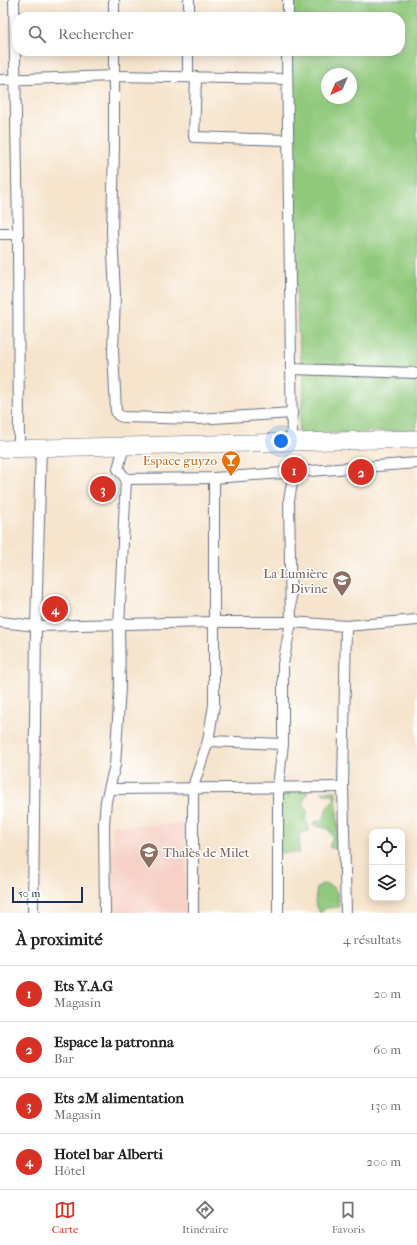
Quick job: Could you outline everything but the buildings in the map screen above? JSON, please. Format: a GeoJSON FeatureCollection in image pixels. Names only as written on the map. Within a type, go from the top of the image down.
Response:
{"type":"FeatureCollection","features":[{"type":"Feature","properties":{"kind":"highway"},"geometry":{"type":"LineString","coordinates":[[0,449],[417,439]]}},
{"type":"Feature","properties":{"kind":"street"},"geometry":{"type":"LineString","coordinates":[[14,0],[14,12]]}},
{"type":"Feature","properties":{"kind":"street"},"geometry":{"type":"LineString","coordinates":[[114,0],[114,12]]}},
{"type":"Feature","properties":{"kind":"street"},"geometry":{"type":"LineString","coordinates":[[188,12],[189,0]]}},
{"type":"Feature","properties":{"kind":"street"},"geometry":{"type":"LineString","coordinates":[[288,0],[288,12]]}},
{"type":"Feature","properties":{"kind":"street"},"geometry":{"type":"LineString","coordinates":[[15,56],[18,234],[19,448]]}},
{"type":"Feature","properties":{"kind":"street"},"geometry":{"type":"LineString","coordinates":[[114,56],[112,232],[115,295],[113,351],[116,411],[118,416],[198,419],[292,413]]}},
{"type":"Feature","properties":{"kind":"street"},"geometry":{"type":"LineString","coordinates":[[189,56],[192,77],[194,137],[288,140]]}},
{"type":"Feature","properties":{"kind":"street"},"geometry":{"type":"LineString","coordinates":[[288,56],[292,442]]}},
{"type":"Feature","properties":{"kind":"street"},"geometry":{"type":"LineString","coordinates":[[0,80],[114,76],[288,79]]}},
{"type":"Feature","properties":{"kind":"street"},"geometry":{"type":"LineString","coordinates":[[0,234],[18,234]]}},
{"type":"Feature","properties":{"kind":"street"},"geometry":{"type":"LineString","coordinates":[[291,369],[417,373]]}},
{"type":"Feature","properties":{"kind":"street"},"geometry":{"type":"LineString","coordinates":[[105,913],[104,824],[106,801],[115,765],[120,687],[119,626],[126,479],[118,469],[124,446]]}},
{"type":"Feature","properties":{"kind":"street"},"geometry":{"type":"LineString","coordinates":[[33,913],[36,626],[41,447]]}},
{"type":"Feature","properties":{"kind":"street"},"geometry":{"type":"LineString","coordinates":[[126,479],[214,478],[417,463]]}},
{"type":"Feature","properties":{"kind":"street"},"geometry":{"type":"LineString","coordinates":[[278,913],[278,787],[283,744],[283,664],[291,622],[289,500],[294,472]]}},
{"type":"Feature","properties":{"kind":"street"},"geometry":{"type":"LineString","coordinates":[[193,913],[193,787],[208,741],[214,705],[214,478]]}},
{"type":"Feature","properties":{"kind":"street"},"geometry":{"type":"LineString","coordinates":[[0,622],[36,626],[119,626],[214,622],[291,622],[346,626],[417,620]]}},
{"type":"Feature","properties":{"kind":"street"},"geometry":{"type":"LineString","coordinates":[[346,626],[343,786],[346,913]]}},
{"type":"Feature","properties":{"kind":"street"},"geometry":{"type":"LineString","coordinates":[[208,741],[283,744]]}},
{"type":"Feature","properties":{"kind":"street"},"geometry":{"type":"LineString","coordinates":[[110,789],[343,786]]}},
{"type":"Feature","properties":{"kind":"shaded area","name":"Thalès de Milet"},"geometry":{"type":"Polygon","coordinates":[[[184,824],[186,913],[113,913],[112,825],[184,824]]]}},
{"type":"Feature","properties":{"kind":"green space"},"geometry":{"type":"Polygon","coordinates":[[[287,0],[417,0],[417,430],[298,435],[304,386],[298,332],[288,56],[405,56],[405,12],[287,12],[287,0]]]}},
{"type":"Feature","properties":{"kind":"green space"},"geometry":{"type":"Polygon","coordinates":[[[281,789],[305,789],[308,794],[305,796],[304,808],[307,809],[307,817],[305,820],[309,826],[309,831],[303,833],[300,831],[299,853],[278,852],[281,789]]]}},
{"type":"Feature","properties":{"kind":"green space"},"geometry":{"type":"Polygon","coordinates":[[[322,791],[336,791],[339,850],[329,847],[333,837],[329,829],[313,825],[313,822],[323,820],[327,807],[335,801],[333,794],[323,794],[322,791]]]}},
{"type":"Feature","properties":{"kind":"green space"},"geometry":{"type":"Polygon","coordinates":[[[322,884],[334,888],[337,894],[339,907],[326,908],[320,913],[315,902],[317,887],[322,884]]]}},
{"type":"Feature","properties":{"kind":"place","name":"Ets Y.A.G"},"geometry":{"type":"Point","coordinates":[294,470]}},
{"type":"Feature","properties":{"kind":"place","name":"Espace la patronna"},"geometry":{"type":"Point","coordinates":[361,472]}},
{"type":"Feature","properties":{"kind":"place","name":"Espace guyzo"},"geometry":{"type":"Point","coordinates":[231,477]}},
{"type":"Feature","properties":{"kind":"place","name":"Ets 2M alimentation"},"geometry":{"type":"Point","coordinates":[103,489]}},
{"type":"Feature","properties":{"kind":"place","name":"La Lumière Divine"},"geometry":{"type":"Point","coordinates":[342,597]}},
{"type":"Feature","properties":{"kind":"place","name":"Hotel bar Alberti"},"geometry":{"type":"Point","coordinates":[55,609]}},
{"type":"Feature","properties":{"kind":"place","name":"Thalès de Milet"},"geometry":{"type":"Point","coordinates":[149,869]}}]}
